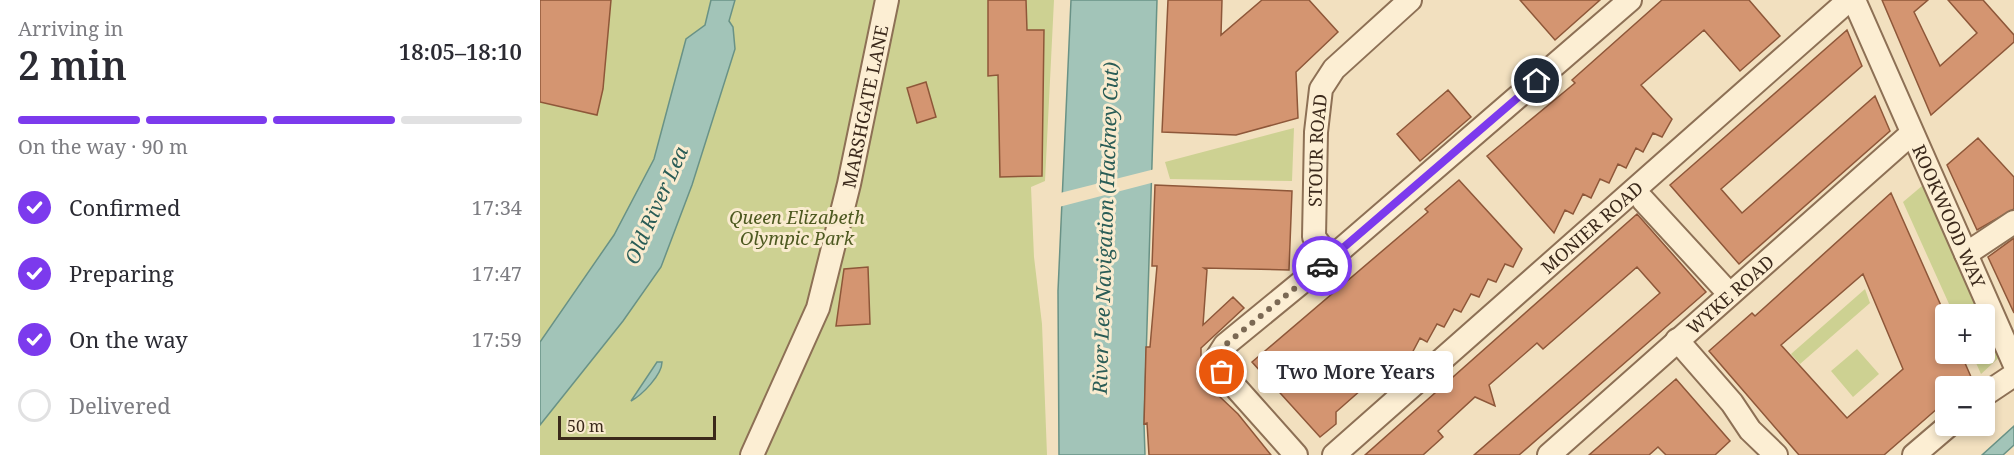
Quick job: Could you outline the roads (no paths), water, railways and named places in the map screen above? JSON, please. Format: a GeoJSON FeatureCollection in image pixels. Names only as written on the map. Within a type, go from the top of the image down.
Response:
{"type":"FeatureCollection","features":[{"type":"Feature","properties":{"kind":"street","name":"MARSHGATE LANE"},"geometry":{"type":"LineString","coordinates":[[752,455],[818,308],[834,249],[887,0]]}},
{"type":"Feature","properties":{"kind":"street","name":"STOUR ROAD"},"geometry":{"type":"LineString","coordinates":[[1330,259],[1314,237],[1316,132],[1321,89],[1334,69],[1410,0]]}},
{"type":"Feature","properties":{"kind":"street"},"geometry":{"type":"LineString","coordinates":[[1296,455],[1222,372],[1218,356],[1225,345],[1330,259],[1630,0]]}},
{"type":"Feature","properties":{"kind":"street","name":"ROOKWOOD WAY"},"geometry":{"type":"LineString","coordinates":[[1851,0],[2014,363]]}},
{"type":"Feature","properties":{"kind":"street","name":"MONIER ROAD"},"geometry":{"type":"LineString","coordinates":[[1334,455],[1851,0]]}},
{"type":"Feature","properties":{"kind":"street","name":"WYKE ROAD"},"geometry":{"type":"LineString","coordinates":[[1549,455],[1911,134]]}},
{"type":"Feature","properties":{"kind":"street"},"geometry":{"type":"LineString","coordinates":[[1643,200],[1723,287]]}},
{"type":"Feature","properties":{"kind":"street"},"geometry":{"type":"LineString","coordinates":[[1968,261],[2014,222]]}},
{"type":"Feature","properties":{"kind":"street"},"geometry":{"type":"LineString","coordinates":[[1677,340],[1732,403],[1737,414],[1754,434],[1776,455]]}},
{"type":"Feature","properties":{"kind":"street"},"geometry":{"type":"LineString","coordinates":[[1995,387],[2014,375]]}},
{"type":"Feature","properties":{"kind":"street"},"geometry":{"type":"LineString","coordinates":[[1914,455],[1936,436]]}},
{"type":"Feature","properties":{"kind":"water","name":"Old River Lea"},"geometry":{"type":"Polygon","coordinates":[[[711,0],[735,0],[729,21],[733,27],[735,49],[692,185],[661,267],[623,321],[540,425],[540,342],[614,235],[654,159],[686,39],[705,25],[711,0]]]}},
{"type":"Feature","properties":{"kind":"water","name":"River Lee Navigation (Hackney Cut)"},"geometry":{"type":"Polygon","coordinates":[[[1071,0],[1157,0],[1144,424],[1145,455],[1059,455],[1058,291],[1071,0]]]}},
{"type":"Feature","properties":{"kind":"water"},"geometry":{"type":"Polygon","coordinates":[[[657,362],[662,362],[659,373],[646,389],[631,401],[657,362]]]}},
{"type":"Feature","properties":{"kind":"water"},"geometry":{"type":"Polygon","coordinates":[[[2014,426],[2014,445],[2003,455],[1982,455],[2014,426]]]}},
{"type":"Feature","properties":{"kind":"place","name":"Two More Years"},"geometry":{"type":"Point","coordinates":[1222,372]}},
{"type":"Feature","properties":{"kind":"park label","name":"Queen Elizabeth Olympic Park"},"geometry":{"type":"Point","coordinates":[797,227]}}]}
